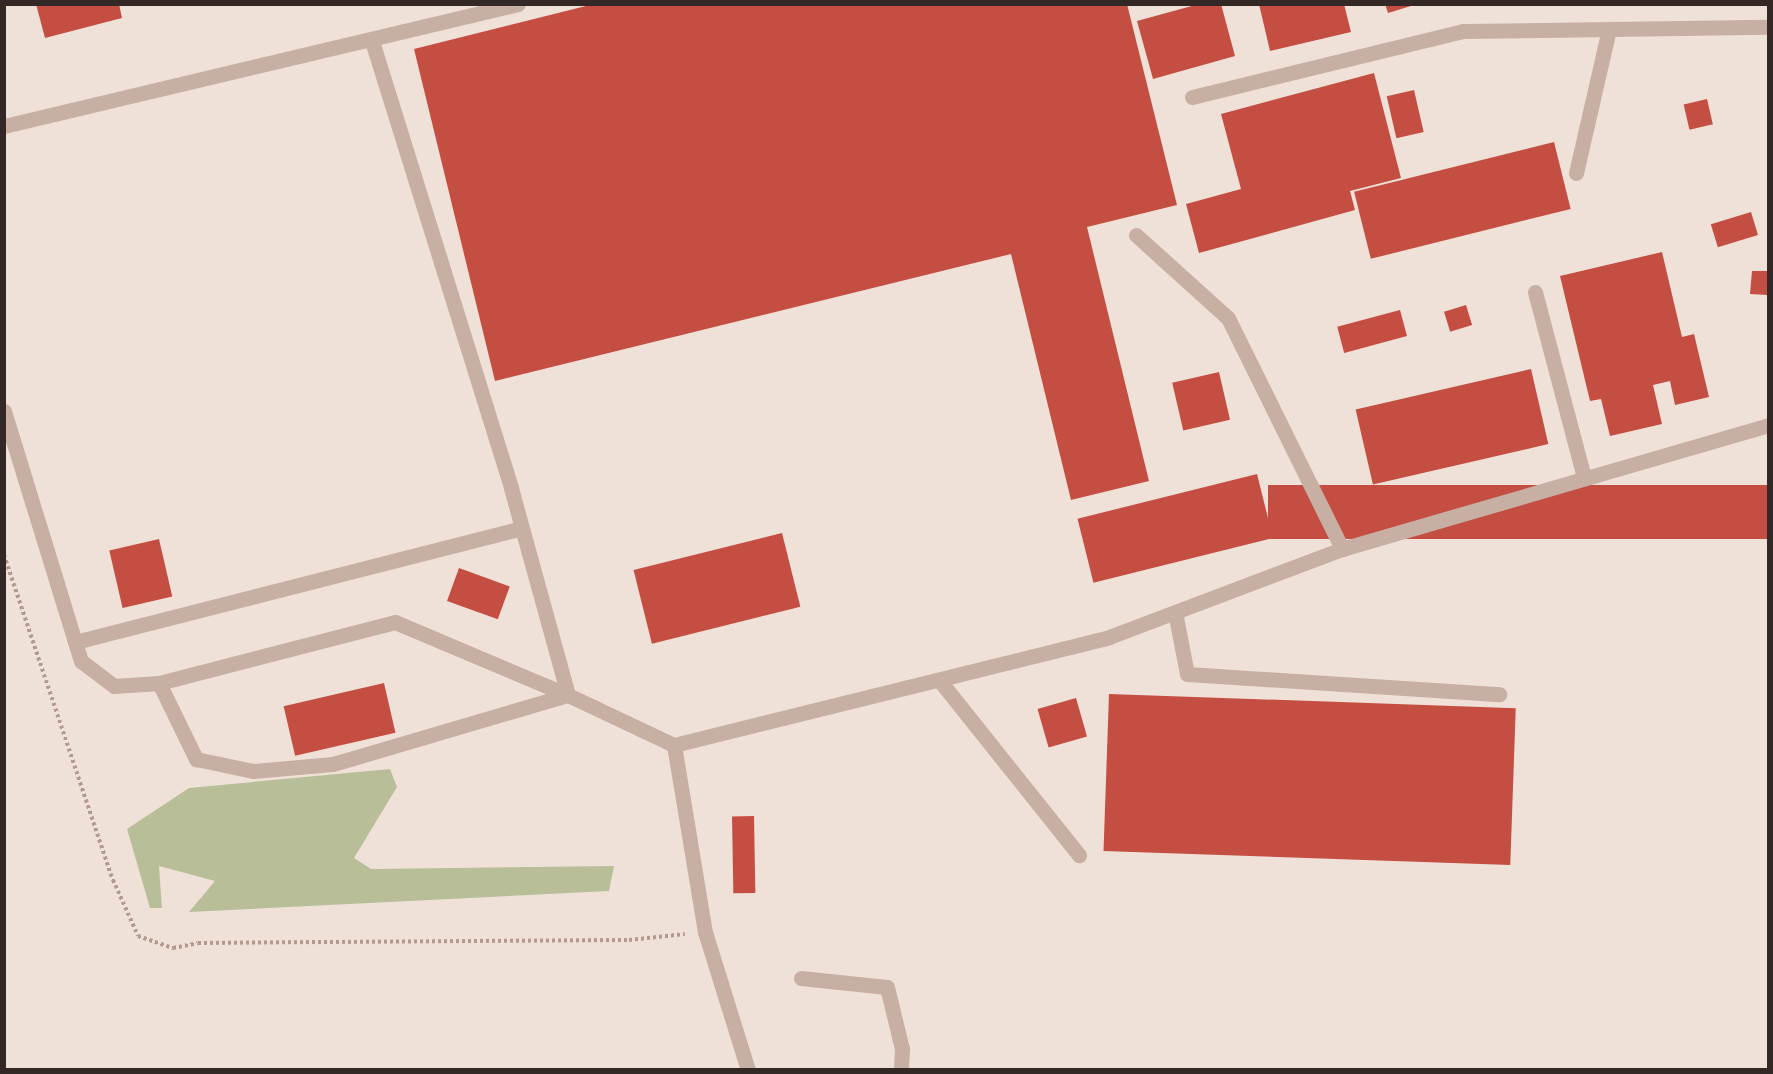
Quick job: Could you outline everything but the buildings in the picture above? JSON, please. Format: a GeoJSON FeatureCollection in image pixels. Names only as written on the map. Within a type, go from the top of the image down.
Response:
{"type":"FeatureCollection","features":[{"type":"Feature","properties":{"kind":"lane"},"geometry":{"type":"LineString","coordinates":[[4,126],[372,41],[518,4]]}},
{"type":"Feature","properties":{"kind":"lane"},"geometry":{"type":"LineString","coordinates":[[1192,97],[1463,31],[1768,27]]}},
{"type":"Feature","properties":{"kind":"lane"},"geometry":{"type":"LineString","coordinates":[[1576,173],[1609,29]]}},
{"type":"Feature","properties":{"kind":"lane"},"geometry":{"type":"LineString","coordinates":[[372,41],[522,528],[568,695]]}},
{"type":"Feature","properties":{"kind":"lane"},"geometry":{"type":"LineString","coordinates":[[1136,235],[1228,318],[1342,549]]}},
{"type":"Feature","properties":{"kind":"lane"},"geometry":{"type":"LineString","coordinates":[[1535,292],[1584,478]]}},
{"type":"Feature","properties":{"kind":"lane"},"geometry":{"type":"LineString","coordinates":[[4,411],[81,661],[114,686],[159,683],[395,622],[568,695],[674,745],[940,681],[1109,637],[1342,549],[1768,425]]}},
{"type":"Feature","properties":{"kind":"lane"},"geometry":{"type":"LineString","coordinates":[[75,642],[522,528]]}},
{"type":"Feature","properties":{"kind":"lane"},"geometry":{"type":"LineString","coordinates":[[1175,612],[1187,674],[1499,694]]}},
{"type":"Feature","properties":{"kind":"lane"},"geometry":{"type":"LineString","coordinates":[[940,681],[1079,855]]}},
{"type":"Feature","properties":{"kind":"lane"},"geometry":{"type":"LineString","coordinates":[[159,683],[196,759],[253,771],[333,764],[568,695]]}},
{"type":"Feature","properties":{"kind":"lane"},"geometry":{"type":"LineString","coordinates":[[674,745],[705,932],[748,1070]]}},
{"type":"Feature","properties":{"kind":"lane"},"geometry":{"type":"LineString","coordinates":[[801,978],[887,987],[902,1049],[901,1070]]}},
{"type":"Feature","properties":{"kind":"path"},"geometry":{"type":"LineString","coordinates":[[4,555],[113,880],[138,936],[173,948],[198,943],[629,940],[705,932]]}},
{"type":"Feature","properties":{"kind":"green space"},"geometry":{"type":"Polygon","coordinates":[[[390,769],[397,787],[354,858],[371,869],[614,866],[609,891],[189,912],[215,881],[159,866],[162,908],[150,908],[127,829],[189,788],[390,769]]]}}]}
